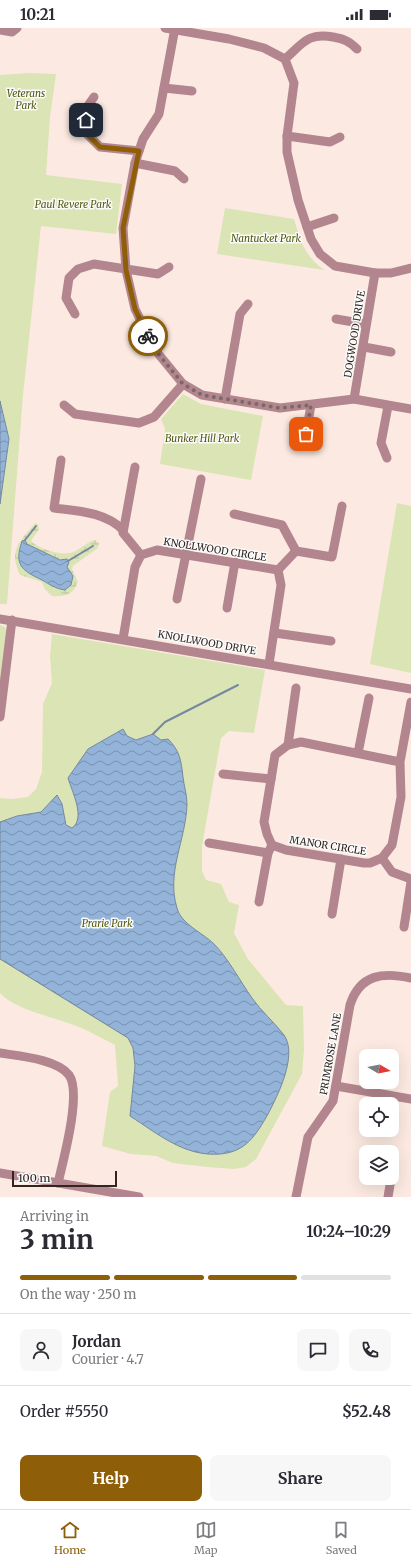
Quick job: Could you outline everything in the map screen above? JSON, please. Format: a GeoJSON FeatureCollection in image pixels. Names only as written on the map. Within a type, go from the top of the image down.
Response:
{"type":"FeatureCollection","features":[{"type":"Feature","properties":{"kind":"street"},"geometry":{"type":"LineString","coordinates":[[0,30],[12,32],[17,28]]}},
{"type":"Feature","properties":{"kind":"street"},"geometry":{"type":"LineString","coordinates":[[165,28],[229,39],[264,48],[285,59],[294,83],[294,92],[286,136],[290,168],[307,227],[320,254],[335,266],[375,273],[391,273],[411,268]]}},
{"type":"Feature","properties":{"kind":"street"},"geometry":{"type":"LineString","coordinates":[[175,29],[159,114],[143,139],[139,151],[135,164],[123,228],[126,270],[135,309],[156,351],[183,384],[202,395],[280,408],[306,403],[354,399],[411,409]]}},
{"type":"Feature","properties":{"kind":"street"},"geometry":{"type":"LineString","coordinates":[[285,59],[307,39],[319,34],[347,40],[357,49]]}},
{"type":"Feature","properties":{"kind":"street"},"geometry":{"type":"LineString","coordinates":[[164,88],[192,91]]}},
{"type":"Feature","properties":{"kind":"street"},"geometry":{"type":"LineString","coordinates":[[94,97],[87,107],[85,132],[100,147],[139,151]]}},
{"type":"Feature","properties":{"kind":"street"},"geometry":{"type":"LineString","coordinates":[[286,136],[330,142],[340,137]]}},
{"type":"Feature","properties":{"kind":"street"},"geometry":{"type":"LineString","coordinates":[[135,164],[175,170],[184,179]]}},
{"type":"Feature","properties":{"kind":"street"},"geometry":{"type":"LineString","coordinates":[[307,227],[334,218]]}},
{"type":"Feature","properties":{"kind":"street"},"geometry":{"type":"LineString","coordinates":[[75,314],[66,298],[69,278],[78,269],[94,264],[158,274],[169,267]]}},
{"type":"Feature","properties":{"kind":"street","name":"DOGWOOD DRIVE"},"geometry":{"type":"LineString","coordinates":[[354,399],[364,347],[365,324],[375,273]]}},
{"type":"Feature","properties":{"kind":"street"},"geometry":{"type":"LineString","coordinates":[[225,399],[240,314],[248,304]]}},
{"type":"Feature","properties":{"kind":"street"},"geometry":{"type":"LineString","coordinates":[[336,319],[365,324]]}},
{"type":"Feature","properties":{"kind":"street"},"geometry":{"type":"LineString","coordinates":[[364,347],[391,352]]}},
{"type":"Feature","properties":{"kind":"street"},"geometry":{"type":"LineString","coordinates":[[64,405],[75,414],[139,424],[154,417],[183,384]]}},
{"type":"Feature","properties":{"kind":"street"},"geometry":{"type":"LineString","coordinates":[[302,443],[306,434],[306,403]]}},
{"type":"Feature","properties":{"kind":"street"},"geometry":{"type":"LineString","coordinates":[[387,458],[381,443],[388,406]]}},
{"type":"Feature","properties":{"kind":"street"},"geometry":{"type":"LineString","coordinates":[[62,460],[54,508],[104,517],[114,521],[123,530],[123,533],[140,555],[135,568],[123,639]]}},
{"type":"Feature","properties":{"kind":"street"},"geometry":{"type":"LineString","coordinates":[[123,530],[134,467]]}},
{"type":"Feature","properties":{"kind":"street"},"geometry":{"type":"LineString","coordinates":[[177,598],[201,479]]}},
{"type":"Feature","properties":{"kind":"street"},"geometry":{"type":"LineString","coordinates":[[296,551],[332,556],[342,506]]}},
{"type":"Feature","properties":{"kind":"street"},"geometry":{"type":"LineString","coordinates":[[234,514],[282,525],[296,551]]}},
{"type":"Feature","properties":{"kind":"street","name":"KNOLLWOOD CIRCLE"},"geometry":{"type":"LineString","coordinates":[[140,555],[157,550],[278,570],[282,585],[269,664]]}},
{"type":"Feature","properties":{"kind":"street"},"geometry":{"type":"LineString","coordinates":[[278,570],[296,551]]}},
{"type":"Feature","properties":{"kind":"street"},"geometry":{"type":"LineString","coordinates":[[226,608],[234,562]]}},
{"type":"Feature","properties":{"kind":"street","name":"KNOLLWOOD DRIVE"},"geometry":{"type":"LineString","coordinates":[[0,619],[411,689]]}},
{"type":"Feature","properties":{"kind":"street"},"geometry":{"type":"LineString","coordinates":[[0,717],[12,620]]}},
{"type":"Feature","properties":{"kind":"street"},"geometry":{"type":"LineString","coordinates":[[274,633],[331,641]]}},
{"type":"Feature","properties":{"kind":"street"},"geometry":{"type":"LineString","coordinates":[[288,745],[296,688]]}},
{"type":"Feature","properties":{"kind":"street"},"geometry":{"type":"LineString","coordinates":[[358,753],[369,698]]}},
{"type":"Feature","properties":{"kind":"street"},"geometry":{"type":"LineString","coordinates":[[411,702],[407,742],[400,762],[401,796],[394,838],[388,852],[382,858],[392,872],[411,878]]}},
{"type":"Feature","properties":{"kind":"street"},"geometry":{"type":"LineString","coordinates":[[259,902],[270,849],[264,822],[275,755],[288,745],[301,742],[400,762]]}},
{"type":"Feature","properties":{"kind":"street"},"geometry":{"type":"LineString","coordinates":[[223,774],[271,780]]}},
{"type":"Feature","properties":{"kind":"street","name":"MANOR CIRCLE"},"geometry":{"type":"LineString","coordinates":[[209,843],[286,850],[370,863],[382,858]]}},
{"type":"Feature","properties":{"kind":"street"},"geometry":{"type":"LineString","coordinates":[[332,914],[342,859]]}},
{"type":"Feature","properties":{"kind":"street"},"geometry":{"type":"LineString","coordinates":[[404,927],[411,882]]}},
{"type":"Feature","properties":{"kind":"street","name":"PRIMROSE LANE"},"geometry":{"type":"LineString","coordinates":[[296,1197],[306,1142],[310,1133],[331,1105],[336,1086],[350,1005],[358,989],[369,979],[380,975],[396,975],[411,978]]}},
{"type":"Feature","properties":{"kind":"street"},"geometry":{"type":"LineString","coordinates":[[0,1053],[40,1060],[56,1066],[69,1075],[73,1093],[73,1109],[58,1183]]}},
{"type":"Feature","properties":{"kind":"street"},"geometry":{"type":"LineString","coordinates":[[336,1086],[411,1099]]}},
{"type":"Feature","properties":{"kind":"street"},"geometry":{"type":"LineString","coordinates":[[0,1173],[139,1197]]}},
{"type":"Feature","properties":{"kind":"street"},"geometry":{"type":"LineString","coordinates":[[388,1197],[390,1185]]}},
{"type":"Feature","properties":{"kind":"green space","name":"Veterans Park"},"geometry":{"type":"Polygon","coordinates":[[[29,73],[56,74],[50,117],[46,175],[122,184],[116,234],[41,226],[23,395],[7,604],[0,604],[0,75],[29,73]]]}},
{"type":"Feature","properties":{"kind":"green space","name":"Nantucket Park"},"geometry":{"type":"Polygon","coordinates":[[[225,208],[294,219],[304,248],[312,259],[324,270],[217,254],[225,208]]]}},
{"type":"Feature","properties":{"kind":"green space","name":"Bunker Hill Park"},"geometry":{"type":"Polygon","coordinates":[[[183,394],[201,404],[263,416],[251,480],[160,464],[165,429],[161,419],[183,394]]]}},
{"type":"Feature","properties":{"kind":"green space"},"geometry":{"type":"Polygon","coordinates":[[[397,503],[411,506],[411,673],[370,664],[397,503]]]}},
{"type":"Feature","properties":{"kind":"green space"},"geometry":{"type":"Polygon","coordinates":[[[35,523],[38,524],[39,529],[31,541],[39,547],[49,551],[70,553],[92,541],[95,540],[99,543],[98,548],[73,566],[72,569],[78,582],[74,590],[68,594],[52,596],[44,588],[42,582],[20,575],[15,559],[17,546],[35,523]]]}},
{"type":"Feature","properties":{"kind":"green space"},"geometry":{"type":"Polygon","coordinates":[[[0,625],[5,627],[7,631],[0,688],[0,625]]]}},
{"type":"Feature","properties":{"kind":"green space","name":"Prarie Park"},"geometry":{"type":"Polygon","coordinates":[[[52,634],[265,670],[254,733],[229,731],[221,738],[202,846],[202,871],[206,880],[221,884],[229,902],[239,905],[234,933],[248,959],[286,1005],[303,1006],[304,1049],[302,1074],[256,1159],[246,1167],[234,1169],[173,1163],[156,1156],[131,1154],[102,1146],[110,1092],[118,1086],[115,1045],[79,1027],[26,1009],[7,999],[0,993],[0,798],[12,799],[28,797],[36,789],[42,772],[43,704],[52,683],[50,656],[52,634]]]}},
{"type":"Feature","properties":{"kind":"water"},"geometry":{"type":"Polygon","coordinates":[[[0,401],[9,439],[0,504],[0,401]]]}},
{"type":"Feature","properties":{"kind":"water"},"geometry":{"type":"Polygon","coordinates":[[[25,540],[27,544],[60,560],[67,559],[69,562],[67,567],[73,576],[71,585],[65,590],[59,589],[24,570],[19,561],[19,556],[22,541],[25,540]]]}},
{"type":"Feature","properties":{"kind":"water","name":"Prarie Park"},"geometry":{"type":"Polygon","coordinates":[[[123,729],[127,736],[136,740],[153,734],[161,740],[168,739],[175,748],[182,766],[183,780],[187,797],[186,817],[175,869],[174,882],[174,895],[179,914],[188,924],[214,944],[229,963],[252,998],[284,1035],[288,1043],[288,1064],[285,1075],[268,1114],[259,1129],[249,1141],[237,1150],[229,1153],[207,1154],[184,1148],[172,1143],[130,1116],[135,1066],[133,1048],[128,1038],[0,959],[0,822],[17,816],[41,812],[57,795],[62,804],[66,825],[72,828],[76,824],[78,811],[68,778],[88,749],[123,729]]]}},
{"type":"Feature","properties":{"kind":"waterway"},"geometry":{"type":"LineString","coordinates":[[25,540],[36,526]]}},
{"type":"Feature","properties":{"kind":"waterway"},"geometry":{"type":"LineString","coordinates":[[68,561],[93,546]]}},
{"type":"Feature","properties":{"kind":"waterway"},"geometry":{"type":"LineString","coordinates":[[153,734],[165,722],[238,685]]}},
{"type":"Feature","properties":{"kind":"way so far"},"geometry":{"type":"LineString","coordinates":[[148,336],[156,351],[183,384],[202,395],[280,408],[311,405],[306,434]]}},
{"type":"Feature","properties":{"kind":"route"},"geometry":{"type":"LineString","coordinates":[[86,120],[85,132],[100,147],[139,151],[135,164],[123,228],[126,270],[135,309],[148,336]]}},
{"type":"Feature","properties":{"kind":"park label","name":"Paul Revere Park"},"geometry":{"type":"Point","coordinates":[73,204]}}]}
